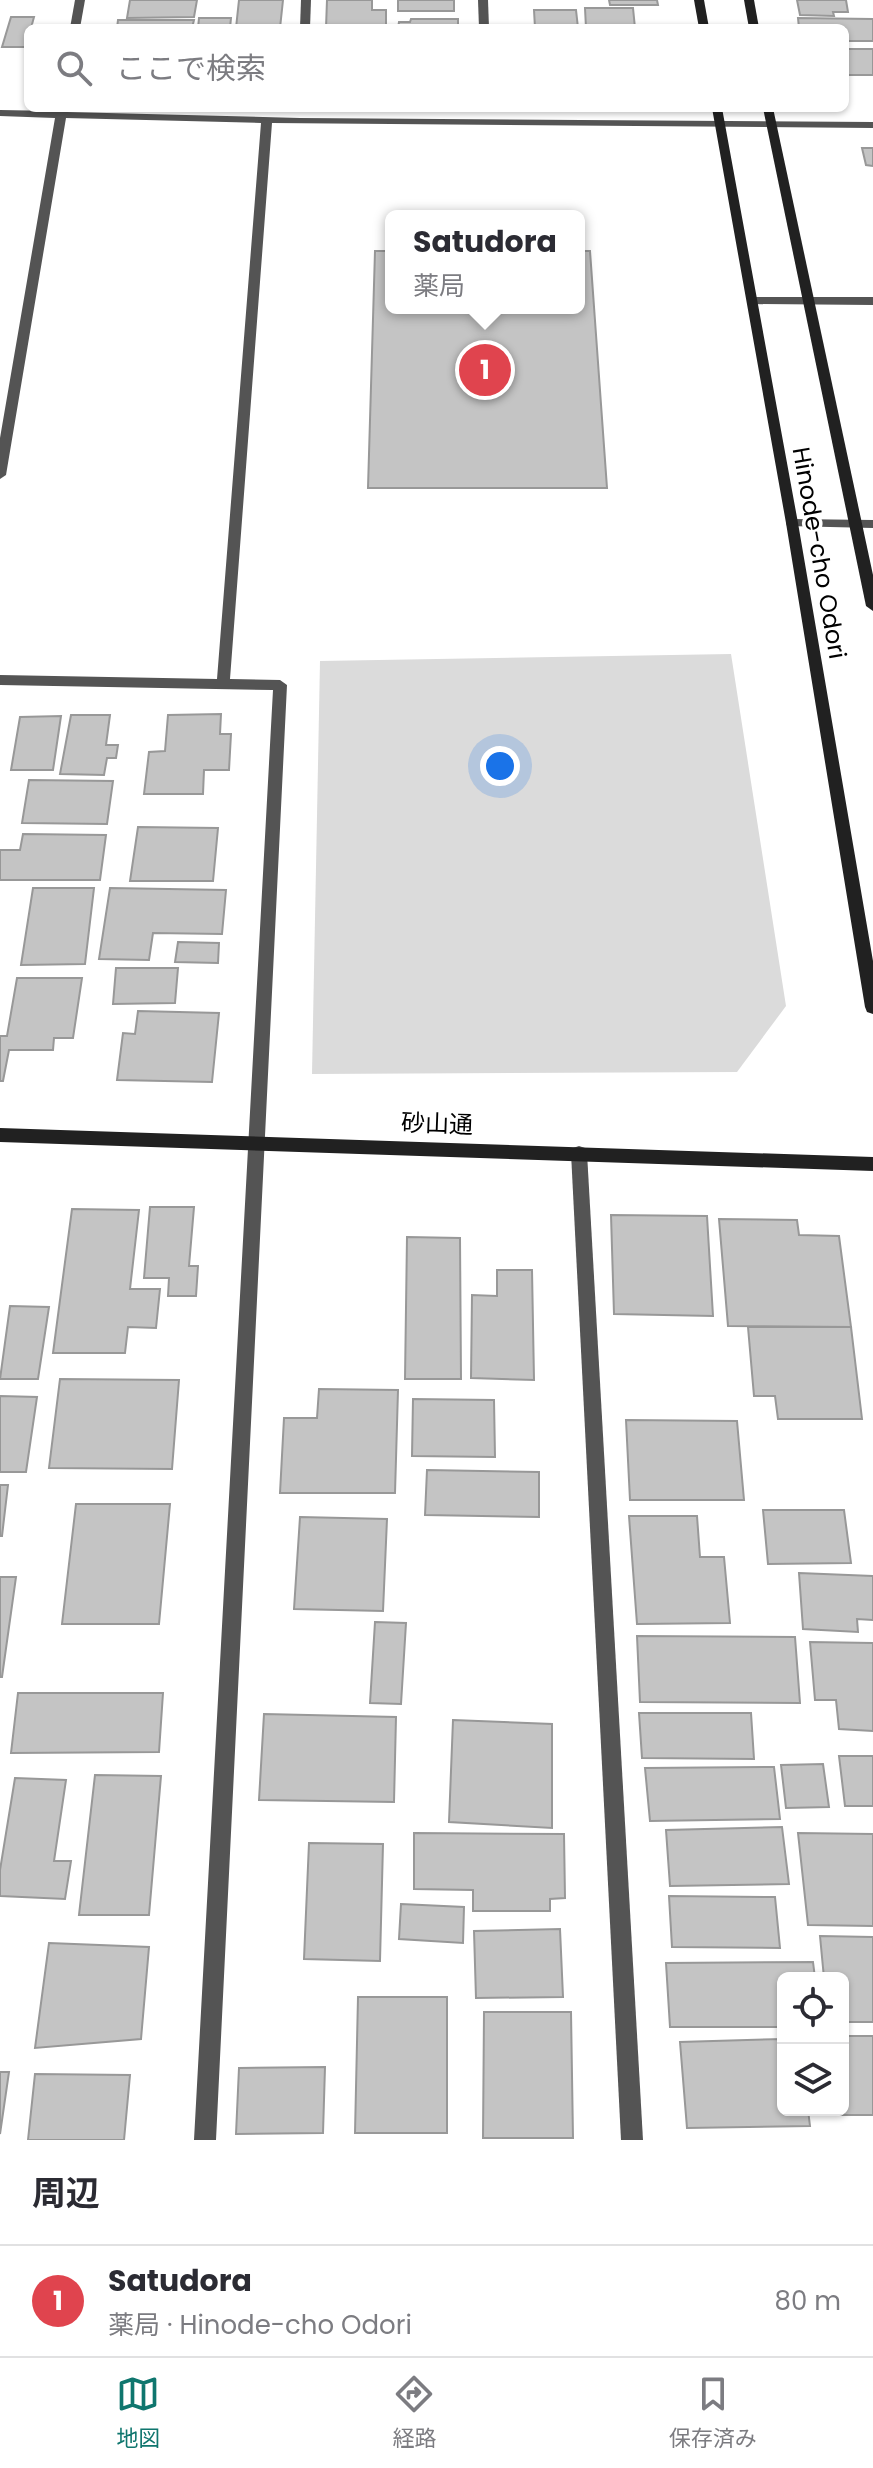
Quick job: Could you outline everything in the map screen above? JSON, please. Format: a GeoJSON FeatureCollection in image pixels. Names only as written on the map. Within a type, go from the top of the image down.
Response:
{"type":"FeatureCollection","features":[{"type":"Feature","properties":{"kind":"street"},"geometry":{"type":"LineString","coordinates":[[76,24],[80,0]]}},
{"type":"Feature","properties":{"kind":"street"},"geometry":{"type":"LineString","coordinates":[[305,24],[306,0]]}},
{"type":"Feature","properties":{"kind":"street"},"geometry":{"type":"LineString","coordinates":[[483,0],[484,24]]}},
{"type":"Feature","properties":{"kind":"street"},"geometry":{"type":"LineString","coordinates":[[699,0],[703,24]]}},
{"type":"Feature","properties":{"kind":"street"},"geometry":{"type":"LineString","coordinates":[[749,0],[753,24]]}},
{"type":"Feature","properties":{"kind":"street"},"geometry":{"type":"LineString","coordinates":[[0,113],[30,112]]}},
{"type":"Feature","properties":{"kind":"street"},"geometry":{"type":"LineString","coordinates":[[0,475],[61,112]]}},
{"type":"Feature","properties":{"kind":"street"},"geometry":{"type":"LineString","coordinates":[[84,112],[300,121],[488,122],[718,115],[771,123],[873,125]]}},
{"type":"Feature","properties":{"kind":"street"},"geometry":{"type":"LineString","coordinates":[[300,121],[301,112]]}},
{"type":"Feature","properties":{"kind":"street"},"geometry":{"type":"LineString","coordinates":[[488,112],[488,122]]}},
{"type":"Feature","properties":{"kind":"street","name":"Hinode-cho Odori"},"geometry":{"type":"LineString","coordinates":[[769,112],[858,523],[873,606]]}},
{"type":"Feature","properties":{"kind":"street","name":"Hinode-cho Odori"},"geometry":{"type":"LineString","coordinates":[[718,115],[792,523],[873,1007]]}},
{"type":"Feature","properties":{"kind":"street"},"geometry":{"type":"LineString","coordinates":[[223,684],[267,120]]}},
{"type":"Feature","properties":{"kind":"street"},"geometry":{"type":"LineString","coordinates":[[752,301],[873,301]]}},
{"type":"Feature","properties":{"kind":"street"},"geometry":{"type":"LineString","coordinates":[[792,523],[873,524]]}},
{"type":"Feature","properties":{"kind":"street"},"geometry":{"type":"LineString","coordinates":[[0,680],[280,685],[205,2140]]}},
{"type":"Feature","properties":{"kind":"street","name":"砂山通"},"geometry":{"type":"LineString","coordinates":[[0,1135],[873,1164]]}},
{"type":"Feature","properties":{"kind":"street"},"geometry":{"type":"LineString","coordinates":[[579,1153],[632,2140]]}},
{"type":"Feature","properties":{"kind":"shaded area"},"geometry":{"type":"Polygon","coordinates":[[[731,654],[786,1006],[737,1072],[312,1074],[320,661],[731,654]]]}},
{"type":"Feature","properties":{"kind":"building"},"geometry":{"type":"Polygon","coordinates":[[[130,0],[197,0],[194,17],[127,18],[130,0]]]}},
{"type":"Feature","properties":{"kind":"building"},"geometry":{"type":"Polygon","coordinates":[[[239,0],[283,0],[280,24],[236,24],[239,0]]]}},
{"type":"Feature","properties":{"kind":"building"},"geometry":{"type":"Polygon","coordinates":[[[327,0],[372,0],[372,10],[386,10],[386,24],[326,24],[327,0]]]}},
{"type":"Feature","properties":{"kind":"building"},"geometry":{"type":"Polygon","coordinates":[[[398,0],[454,0],[454,11],[398,11],[398,0]]]}},
{"type":"Feature","properties":{"kind":"building"},"geometry":{"type":"Polygon","coordinates":[[[609,0],[657,0],[658,5],[610,5],[609,0]]]}},
{"type":"Feature","properties":{"kind":"building"},"geometry":{"type":"Polygon","coordinates":[[[797,0],[846,0],[848,12],[833,12],[834,16],[800,15],[797,0]]]}},
{"type":"Feature","properties":{"kind":"building"},"geometry":{"type":"Polygon","coordinates":[[[585,8],[633,8],[635,24],[586,24],[585,8]]]}},
{"type":"Feature","properties":{"kind":"building"},"geometry":{"type":"Polygon","coordinates":[[[534,10],[576,10],[578,24],[535,24],[534,10]]]}},
{"type":"Feature","properties":{"kind":"building"},"geometry":{"type":"Polygon","coordinates":[[[11,17],[34,17],[32,24],[24,24],[24,47],[2,47],[11,17]]]}},
{"type":"Feature","properties":{"kind":"building"},"geometry":{"type":"Polygon","coordinates":[[[199,18],[231,18],[230,24],[198,24],[199,18]]]}},
{"type":"Feature","properties":{"kind":"building"},"geometry":{"type":"Polygon","coordinates":[[[798,18],[873,19],[873,41],[849,41],[849,24],[799,24],[798,18]]]}},
{"type":"Feature","properties":{"kind":"building"},"geometry":{"type":"Polygon","coordinates":[[[411,19],[458,19],[458,24],[399,24],[410,22],[411,19]]]}},
{"type":"Feature","properties":{"kind":"building"},"geometry":{"type":"Polygon","coordinates":[[[118,20],[194,20],[193,24],[118,24],[118,20]]]}},
{"type":"Feature","properties":{"kind":"building"},"geometry":{"type":"Polygon","coordinates":[[[849,49],[873,49],[873,75],[849,75],[849,49]]]}},
{"type":"Feature","properties":{"kind":"building"},"geometry":{"type":"Polygon","coordinates":[[[862,148],[873,148],[873,166],[866,165],[862,148]]]}},
{"type":"Feature","properties":{"kind":"building"},"geometry":{"type":"Polygon","coordinates":[[[375,251],[385,251],[385,314],[585,314],[585,251],[590,251],[607,488],[368,488],[375,251]]]}},
{"type":"Feature","properties":{"kind":"building"},"geometry":{"type":"Polygon","coordinates":[[[221,714],[220,734],[231,734],[229,770],[204,770],[203,794],[144,794],[149,752],[165,751],[168,715],[221,714]]]}},
{"type":"Feature","properties":{"kind":"building"},"geometry":{"type":"Polygon","coordinates":[[[71,715],[110,715],[106,745],[118,745],[116,758],[107,758],[104,775],[60,774],[71,715]]]}},
{"type":"Feature","properties":{"kind":"building"},"geometry":{"type":"Polygon","coordinates":[[[61,716],[53,770],[11,770],[20,717],[61,716]]]}},
{"type":"Feature","properties":{"kind":"building"},"geometry":{"type":"Polygon","coordinates":[[[29,780],[113,781],[107,824],[22,823],[29,780]]]}},
{"type":"Feature","properties":{"kind":"building"},"geometry":{"type":"Polygon","coordinates":[[[138,827],[218,828],[213,881],[130,881],[138,827]]]}},
{"type":"Feature","properties":{"kind":"building"},"geometry":{"type":"Polygon","coordinates":[[[23,834],[106,835],[100,880],[0,880],[0,850],[20,850],[23,834]]]}},
{"type":"Feature","properties":{"kind":"building"},"geometry":{"type":"Polygon","coordinates":[[[33,888],[94,888],[85,964],[21,965],[33,888]]]}},
{"type":"Feature","properties":{"kind":"building"},"geometry":{"type":"Polygon","coordinates":[[[110,888],[226,890],[222,934],[153,933],[149,960],[99,959],[110,888]]]}},
{"type":"Feature","properties":{"kind":"building"},"geometry":{"type":"Polygon","coordinates":[[[178,942],[219,943],[218,963],[175,962],[178,942]]]}},
{"type":"Feature","properties":{"kind":"building"},"geometry":{"type":"Polygon","coordinates":[[[116,968],[178,968],[175,1003],[113,1004],[116,968]]]}},
{"type":"Feature","properties":{"kind":"building"},"geometry":{"type":"Polygon","coordinates":[[[17,978],[82,978],[73,1038],[54,1038],[53,1050],[9,1050],[3,1081],[0,1081],[0,1036],[7,1036],[17,978]]]}},
{"type":"Feature","properties":{"kind":"building"},"geometry":{"type":"Polygon","coordinates":[[[138,1011],[219,1013],[212,1082],[117,1080],[123,1033],[135,1034],[138,1011]]]}},
{"type":"Feature","properties":{"kind":"building"},"geometry":{"type":"Polygon","coordinates":[[[150,1207],[194,1207],[189,1266],[198,1266],[196,1296],[168,1296],[169,1278],[144,1278],[150,1207]]]}},
{"type":"Feature","properties":{"kind":"building"},"geometry":{"type":"Polygon","coordinates":[[[72,1209],[139,1210],[130,1289],[160,1289],[156,1328],[128,1327],[125,1353],[53,1353],[72,1209]]]}},
{"type":"Feature","properties":{"kind":"building"},"geometry":{"type":"Polygon","coordinates":[[[611,1215],[707,1216],[713,1316],[614,1314],[611,1215]]]}},
{"type":"Feature","properties":{"kind":"building"},"geometry":{"type":"Polygon","coordinates":[[[719,1219],[797,1220],[799,1235],[839,1236],[851,1327],[728,1326],[719,1219]]]}},
{"type":"Feature","properties":{"kind":"building"},"geometry":{"type":"Polygon","coordinates":[[[407,1237],[460,1238],[461,1379],[405,1379],[407,1237]]]}},
{"type":"Feature","properties":{"kind":"building"},"geometry":{"type":"Polygon","coordinates":[[[497,1270],[532,1270],[534,1380],[471,1378],[472,1295],[497,1296],[497,1270]]]}},
{"type":"Feature","properties":{"kind":"building"},"geometry":{"type":"Polygon","coordinates":[[[10,1306],[49,1307],[38,1379],[0,1379],[10,1306]]]}},
{"type":"Feature","properties":{"kind":"building"},"geometry":{"type":"Polygon","coordinates":[[[748,1327],[851,1327],[862,1419],[778,1419],[775,1396],[754,1396],[748,1327]]]}},
{"type":"Feature","properties":{"kind":"building"},"geometry":{"type":"Polygon","coordinates":[[[60,1379],[179,1380],[172,1469],[49,1468],[60,1379]]]}},
{"type":"Feature","properties":{"kind":"building"},"geometry":{"type":"Polygon","coordinates":[[[319,1389],[398,1390],[395,1493],[280,1493],[284,1418],[317,1418],[319,1389]]]}},
{"type":"Feature","properties":{"kind":"building"},"geometry":{"type":"Polygon","coordinates":[[[0,1396],[37,1397],[26,1472],[0,1472],[0,1396]]]}},
{"type":"Feature","properties":{"kind":"building"},"geometry":{"type":"Polygon","coordinates":[[[413,1399],[494,1400],[495,1457],[412,1456],[413,1399]]]}},
{"type":"Feature","properties":{"kind":"building"},"geometry":{"type":"Polygon","coordinates":[[[626,1420],[737,1421],[744,1500],[630,1500],[626,1420]]]}},
{"type":"Feature","properties":{"kind":"building"},"geometry":{"type":"Polygon","coordinates":[[[427,1470],[539,1472],[539,1517],[425,1515],[427,1470]]]}},
{"type":"Feature","properties":{"kind":"building"},"geometry":{"type":"Polygon","coordinates":[[[0,1485],[8,1485],[2,1536],[0,1536],[0,1485]]]}},
{"type":"Feature","properties":{"kind":"building"},"geometry":{"type":"Polygon","coordinates":[[[76,1504],[170,1504],[159,1624],[62,1624],[76,1504]]]}},
{"type":"Feature","properties":{"kind":"building"},"geometry":{"type":"Polygon","coordinates":[[[763,1510],[844,1510],[851,1563],[768,1564],[763,1510]]]}},
{"type":"Feature","properties":{"kind":"building"},"geometry":{"type":"Polygon","coordinates":[[[629,1516],[697,1516],[700,1557],[724,1557],[730,1623],[637,1624],[629,1516]]]}},
{"type":"Feature","properties":{"kind":"building"},"geometry":{"type":"Polygon","coordinates":[[[300,1517],[387,1519],[383,1611],[294,1609],[300,1517]]]}},
{"type":"Feature","properties":{"kind":"building"},"geometry":{"type":"Polygon","coordinates":[[[799,1573],[873,1576],[873,1620],[857,1619],[858,1632],[803,1629],[799,1573]]]}},
{"type":"Feature","properties":{"kind":"building"},"geometry":{"type":"Polygon","coordinates":[[[0,1577],[16,1577],[2,1677],[0,1677],[0,1577]]]}},
{"type":"Feature","properties":{"kind":"building"},"geometry":{"type":"Polygon","coordinates":[[[375,1622],[406,1623],[401,1704],[370,1703],[375,1622]]]}},
{"type":"Feature","properties":{"kind":"building"},"geometry":{"type":"Polygon","coordinates":[[[637,1636],[795,1637],[800,1703],[640,1702],[637,1636]]]}},
{"type":"Feature","properties":{"kind":"building"},"geometry":{"type":"Polygon","coordinates":[[[810,1642],[873,1643],[873,1731],[839,1729],[836,1700],[815,1700],[810,1642]]]}},
{"type":"Feature","properties":{"kind":"building"},"geometry":{"type":"Polygon","coordinates":[[[18,1693],[163,1693],[159,1752],[11,1753],[18,1693]]]}},
{"type":"Feature","properties":{"kind":"building"},"geometry":{"type":"Polygon","coordinates":[[[639,1713],[751,1713],[754,1759],[642,1758],[639,1713]]]}},
{"type":"Feature","properties":{"kind":"building"},"geometry":{"type":"Polygon","coordinates":[[[264,1714],[396,1717],[394,1802],[259,1800],[264,1714]]]}},
{"type":"Feature","properties":{"kind":"building"},"geometry":{"type":"Polygon","coordinates":[[[453,1720],[552,1724],[552,1828],[449,1822],[453,1720]]]}},
{"type":"Feature","properties":{"kind":"building"},"geometry":{"type":"Polygon","coordinates":[[[839,1756],[873,1756],[873,1806],[845,1806],[839,1756]]]}},
{"type":"Feature","properties":{"kind":"building"},"geometry":{"type":"Polygon","coordinates":[[[823,1764],[829,1807],[786,1808],[781,1765],[823,1764]]]}},
{"type":"Feature","properties":{"kind":"building"},"geometry":{"type":"Polygon","coordinates":[[[774,1767],[780,1819],[650,1821],[645,1768],[774,1767]]]}},
{"type":"Feature","properties":{"kind":"building"},"geometry":{"type":"Polygon","coordinates":[[[95,1775],[161,1776],[149,1915],[79,1915],[95,1775]]]}},
{"type":"Feature","properties":{"kind":"building"},"geometry":{"type":"Polygon","coordinates":[[[15,1778],[66,1780],[54,1861],[71,1861],[65,1899],[0,1896],[0,1870],[15,1778]]]}},
{"type":"Feature","properties":{"kind":"building"},"geometry":{"type":"Polygon","coordinates":[[[782,1827],[789,1884],[670,1886],[666,1830],[782,1827]]]}},
{"type":"Feature","properties":{"kind":"building"},"geometry":{"type":"Polygon","coordinates":[[[414,1833],[564,1834],[565,1898],[550,1899],[550,1911],[473,1911],[473,1890],[414,1889],[414,1833]]]}},
{"type":"Feature","properties":{"kind":"building"},"geometry":{"type":"Polygon","coordinates":[[[798,1833],[873,1834],[873,1926],[808,1925],[798,1833]]]}},
{"type":"Feature","properties":{"kind":"building"},"geometry":{"type":"Polygon","coordinates":[[[309,1843],[383,1844],[380,1961],[304,1959],[309,1843]]]}},
{"type":"Feature","properties":{"kind":"building"},"geometry":{"type":"Polygon","coordinates":[[[669,1896],[775,1897],[780,1948],[672,1947],[669,1896]]]}},
{"type":"Feature","properties":{"kind":"building"},"geometry":{"type":"Polygon","coordinates":[[[401,1904],[464,1907],[463,1943],[399,1939],[401,1904]]]}},
{"type":"Feature","properties":{"kind":"building"},"geometry":{"type":"Polygon","coordinates":[[[560,1929],[563,1997],[476,1998],[474,1931],[560,1929]]]}},
{"type":"Feature","properties":{"kind":"building"},"geometry":{"type":"Polygon","coordinates":[[[820,1936],[873,1937],[873,2022],[849,2022],[849,1972],[823,1972],[820,1936]]]}},
{"type":"Feature","properties":{"kind":"building"},"geometry":{"type":"Polygon","coordinates":[[[49,1943],[149,1947],[141,2039],[35,2048],[49,1943]]]}},
{"type":"Feature","properties":{"kind":"building"},"geometry":{"type":"Polygon","coordinates":[[[813,1962],[814,1972],[777,1972],[777,2027],[670,2027],[666,1963],[813,1962]]]}},
{"type":"Feature","properties":{"kind":"building"},"geometry":{"type":"Polygon","coordinates":[[[358,1997],[447,1997],[447,2133],[355,2133],[358,1997]]]}},
{"type":"Feature","properties":{"kind":"building"},"geometry":{"type":"Polygon","coordinates":[[[484,2012],[571,2012],[573,2138],[483,2138],[484,2012]]]}},
{"type":"Feature","properties":{"kind":"building"},"geometry":{"type":"Polygon","coordinates":[[[849,2036],[873,2036],[873,2115],[849,2115],[849,2036]]]}},
{"type":"Feature","properties":{"kind":"building"},"geometry":{"type":"Polygon","coordinates":[[[777,2039],[777,2116],[809,2116],[810,2126],[687,2128],[680,2042],[777,2039]]]}},
{"type":"Feature","properties":{"kind":"building"},"geometry":{"type":"Polygon","coordinates":[[[325,2067],[323,2133],[236,2134],[239,2068],[325,2067]]]}},
{"type":"Feature","properties":{"kind":"building"},"geometry":{"type":"Polygon","coordinates":[[[0,2072],[9,2072],[0,2134],[0,2072]]]}},
{"type":"Feature","properties":{"kind":"building"},"geometry":{"type":"Polygon","coordinates":[[[35,2074],[130,2075],[124,2140],[28,2140],[35,2074]]]}},
{"type":"Feature","properties":{"kind":"place","name":"Satudora"},"geometry":{"type":"Point","coordinates":[485,370]}}]}
